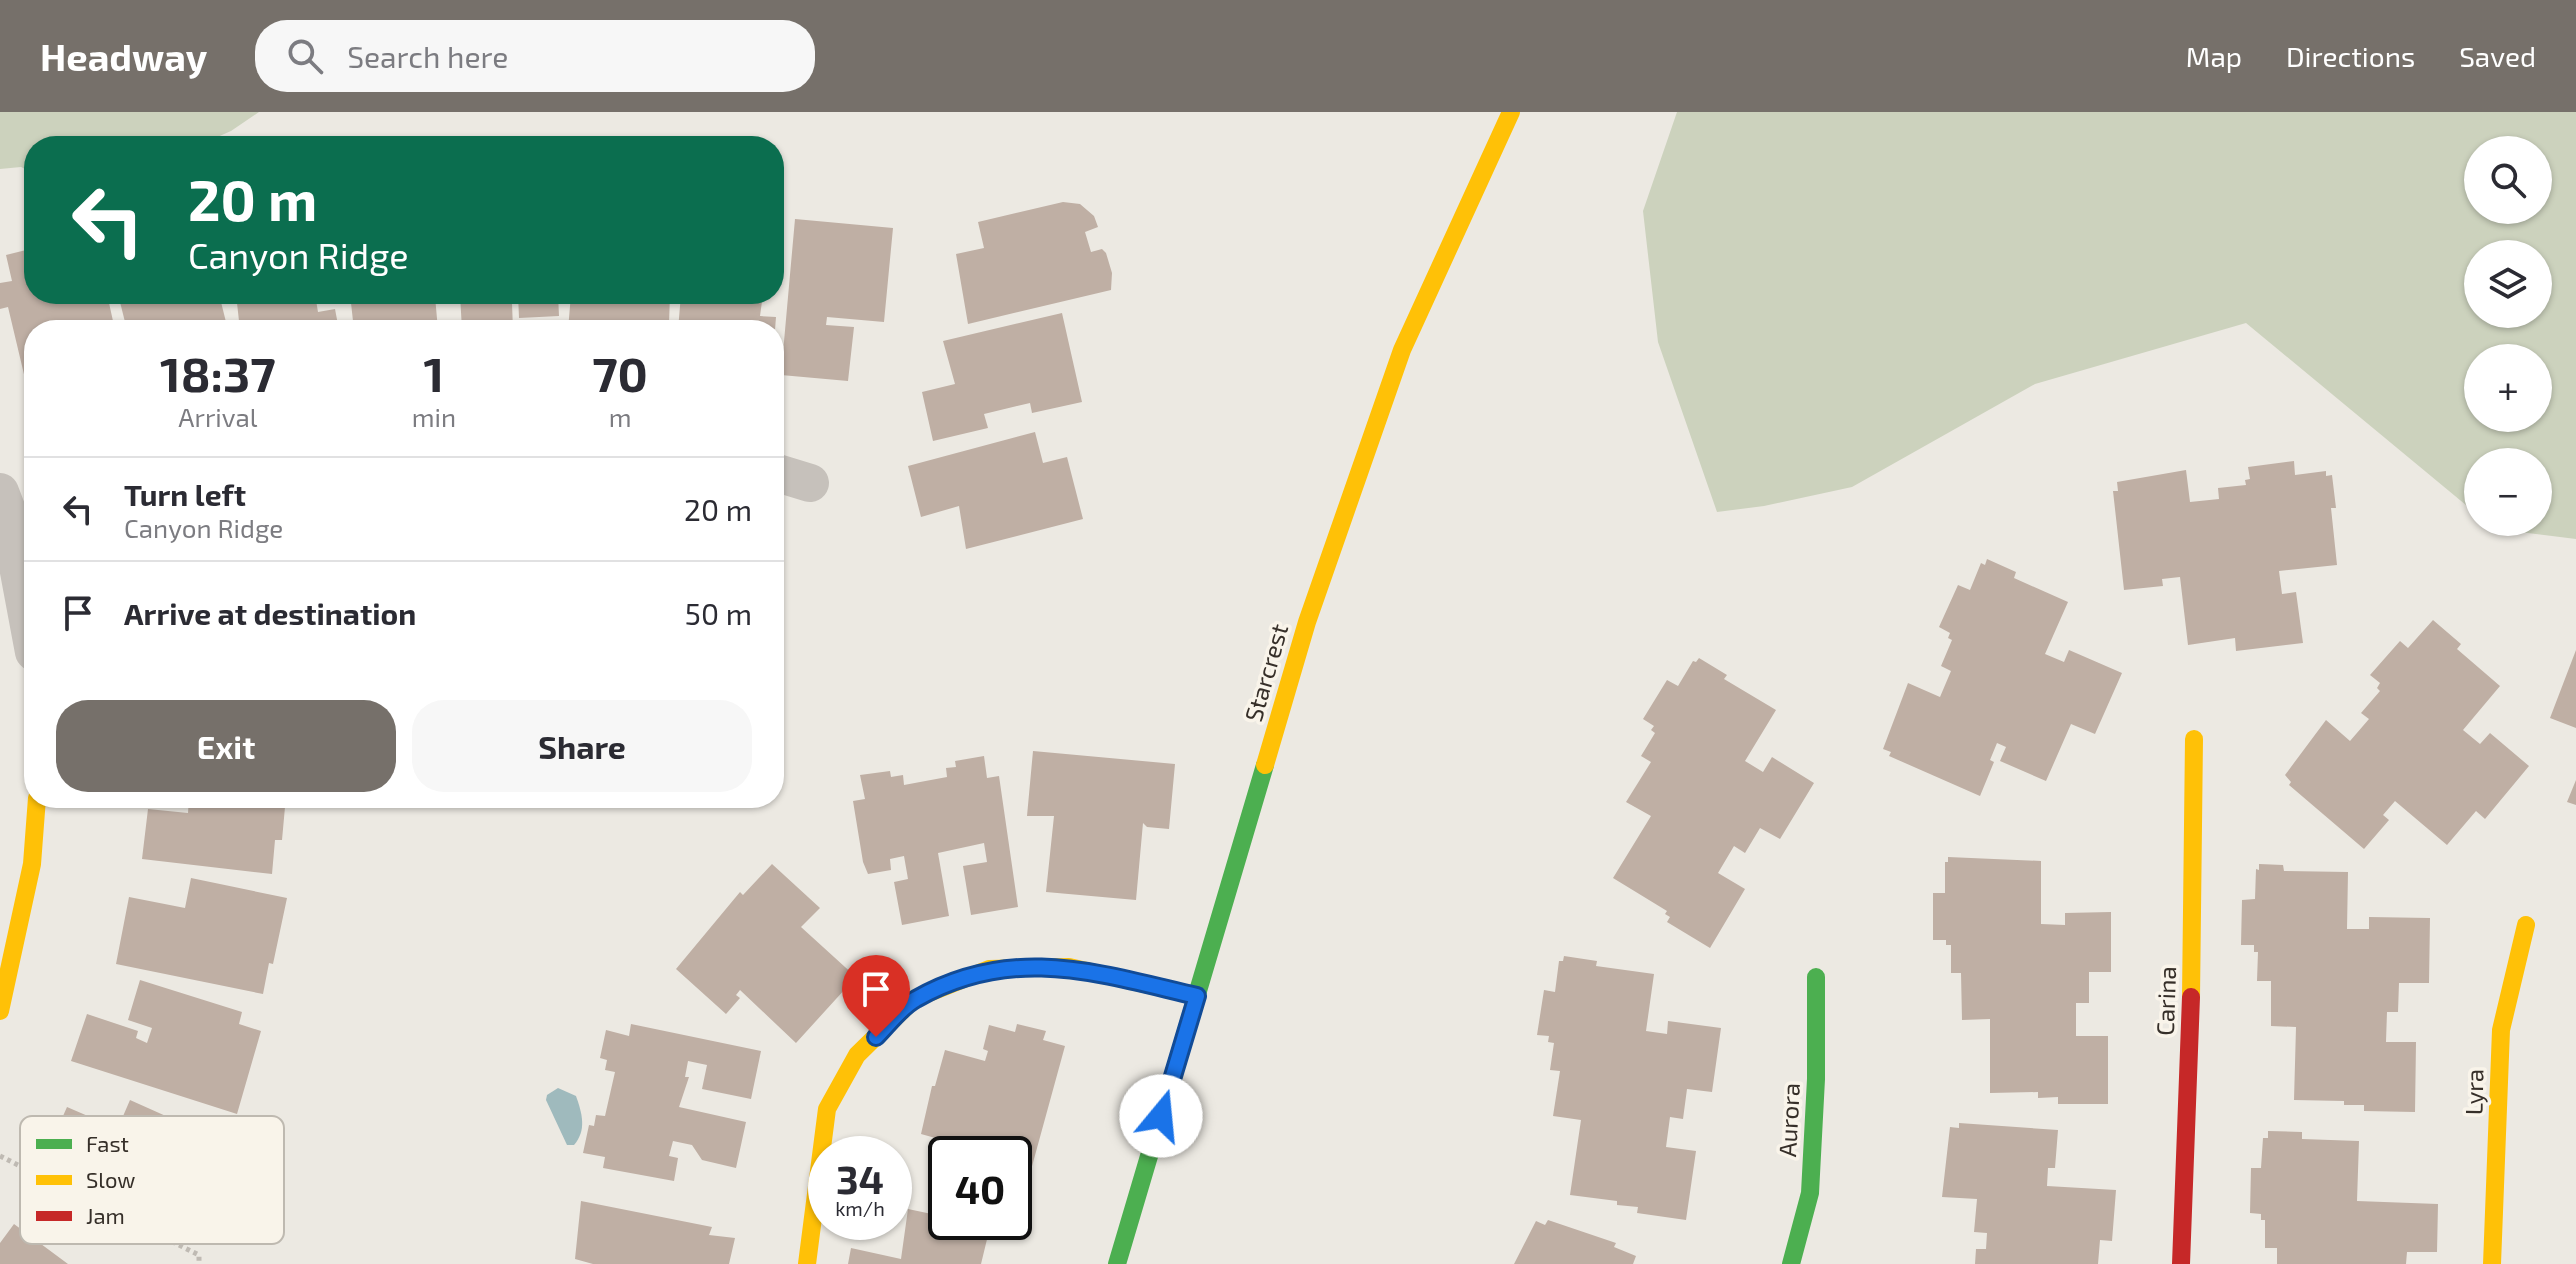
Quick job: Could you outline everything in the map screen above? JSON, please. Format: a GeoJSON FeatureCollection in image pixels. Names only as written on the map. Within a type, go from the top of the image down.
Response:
{"type":"FeatureCollection","features":[{"type":"Feature","properties":{"kind":"street","name":"Starcrest"},"geometry":{"type":"LineString","coordinates":[[1117,1264],[1307,622],[1402,350],[1511,112]]}},
{"type":"Feature","properties":{"kind":"street"},"geometry":{"type":"LineString","coordinates":[[784,475],[810,483]]}},
{"type":"Feature","properties":{"kind":"street"},"geometry":{"type":"LineString","coordinates":[[14,504],[24,578]]}},
{"type":"Feature","properties":{"kind":"street","name":"Carina"},"geometry":{"type":"LineString","coordinates":[[2181,1264],[2193,944],[2194,739]]}},
{"type":"Feature","properties":{"kind":"street"},"geometry":{"type":"LineString","coordinates":[[0,1011],[32,864],[36,808]]}},
{"type":"Feature","properties":{"kind":"street","name":"Lyra"},"geometry":{"type":"LineString","coordinates":[[2492,1264],[2501,1030],[2526,925]]}},
{"type":"Feature","properties":{"kind":"street"},"geometry":{"type":"LineString","coordinates":[[807,1264],[827,1109],[857,1055],[914,999],[989,969],[1069,967],[1197,996]]}},
{"type":"Feature","properties":{"kind":"street","name":"Aurora"},"geometry":{"type":"LineString","coordinates":[[1791,1264],[1810,1193],[1816,1079],[1816,977]]}},
{"type":"Feature","properties":{"kind":"path"},"geometry":{"type":"LineString","coordinates":[[0,1156],[20,1166]]}},
{"type":"Feature","properties":{"kind":"path"},"geometry":{"type":"LineString","coordinates":[[177,1244],[199,1255],[199,1264]]}},
{"type":"Feature","properties":{"kind":"green space"},"geometry":{"type":"Polygon","coordinates":[[[0,112],[259,112],[220,136],[24,136],[24,168],[0,169],[0,112]]]}},
{"type":"Feature","properties":{"kind":"green space"},"geometry":{"type":"Polygon","coordinates":[[[1677,112],[2576,112],[2576,539],[2552,536],[2552,448],[2464,448],[2464,503],[2246,323],[2035,384],[1852,487],[1764,506],[1717,512],[1658,342],[1643,211],[1677,112]]]}},
{"type":"Feature","properties":{"kind":"water"},"geometry":{"type":"Polygon","coordinates":[[[558,1088],[576,1096],[580,1109],[581,1133],[574,1145],[567,1145],[546,1100],[547,1095],[558,1088]]]}},
{"type":"Feature","properties":{"kind":"building"},"geometry":{"type":"Polygon","coordinates":[[[1063,202],[1080,204],[1094,216],[1098,227],[1085,232],[1091,252],[1102,249],[1106,253],[1112,273],[1111,290],[968,324],[956,254],[984,248],[978,222],[1063,202]]]}},
{"type":"Feature","properties":{"kind":"building"},"geometry":{"type":"Polygon","coordinates":[[[795,219],[893,228],[884,322],[827,317],[826,325],[854,327],[848,381],[784,375],[795,219]]]}},
{"type":"Feature","properties":{"kind":"building"},"geometry":{"type":"Polygon","coordinates":[[[24,250],[24,304],[109,304],[113,320],[24,320],[24,374],[8,307],[0,309],[0,283],[12,281],[6,255],[24,250]]]}},
{"type":"Feature","properties":{"kind":"building"},"geometry":{"type":"Polygon","coordinates":[[[120,304],[222,304],[226,320],[124,320],[120,304]]]}},
{"type":"Feature","properties":{"kind":"building"},"geometry":{"type":"Polygon","coordinates":[[[237,304],[317,304],[318,312],[335,309],[337,320],[239,320],[237,304]]]}},
{"type":"Feature","properties":{"kind":"building"},"geometry":{"type":"Polygon","coordinates":[[[351,304],[436,304],[437,320],[353,320],[351,304]]]}},
{"type":"Feature","properties":{"kind":"building"},"geometry":{"type":"Polygon","coordinates":[[[461,304],[512,304],[513,320],[461,320],[461,304]]]}},
{"type":"Feature","properties":{"kind":"building"},"geometry":{"type":"Polygon","coordinates":[[[518,304],[558,304],[559,316],[519,318],[518,304]]]}},
{"type":"Feature","properties":{"kind":"building"},"geometry":{"type":"Polygon","coordinates":[[[570,304],[670,304],[669,320],[569,320],[570,304]]]}},
{"type":"Feature","properties":{"kind":"building"},"geometry":{"type":"Polygon","coordinates":[[[680,304],[762,304],[760,316],[776,317],[776,320],[679,320],[680,304]]]}},
{"type":"Feature","properties":{"kind":"building"},"geometry":{"type":"Polygon","coordinates":[[[1062,313],[1082,402],[1032,413],[1030,403],[984,414],[988,428],[933,441],[922,392],[955,384],[943,341],[1062,313]]]}},
{"type":"Feature","properties":{"kind":"building"},"geometry":{"type":"Polygon","coordinates":[[[1035,432],[1043,463],[1067,457],[1083,519],[966,549],[959,506],[921,517],[908,466],[1035,432]]]}},
{"type":"Feature","properties":{"kind":"building"},"geometry":{"type":"Polygon","coordinates":[[[2294,461],[2295,475],[2326,471],[2326,476],[2332,475],[2336,508],[2331,508],[2337,565],[2279,571],[2282,594],[2296,592],[2303,643],[2236,651],[2235,638],[2188,645],[2180,577],[2162,579],[2163,586],[2124,590],[2113,491],[2118,491],[2117,482],[2186,470],[2190,502],[2219,499],[2218,488],[2246,485],[2245,480],[2250,479],[2248,467],[2294,461]]]}},
{"type":"Feature","properties":{"kind":"building"},"geometry":{"type":"Polygon","coordinates":[[[1987,559],[2016,572],[2014,578],[2068,602],[2045,654],[2064,662],[2069,650],[2122,673],[2095,734],[2071,724],[2046,781],[2000,761],[2006,747],[1997,743],[1990,760],[1994,762],[1980,796],[1889,756],[1891,752],[1883,749],[1908,683],[1940,697],[1951,671],[1941,666],[1952,640],[1948,638],[1950,633],[1939,627],[1958,585],[1970,590],[1981,563],[1985,565],[1987,559]]]}},
{"type":"Feature","properties":{"kind":"building"},"geometry":{"type":"Polygon","coordinates":[[[2433,620],[2461,644],[2457,649],[2500,686],[2463,730],[2480,744],[2490,733],[2529,766],[2485,819],[2476,811],[2447,845],[2395,801],[2383,815],[2389,820],[2364,849],[2289,785],[2291,782],[2285,775],[2326,720],[2350,741],[2369,719],[2361,713],[2380,691],[2377,688],[2380,683],[2370,675],[2400,641],[2408,648],[2433,620]]]}},
{"type":"Feature","properties":{"kind":"building"},"geometry":{"type":"Polygon","coordinates":[[[2576,650],[2576,728],[2550,718],[2576,650]]]}},
{"type":"Feature","properties":{"kind":"building"},"geometry":{"type":"Polygon","coordinates":[[[1699,658],[1727,675],[1724,679],[1776,710],[1745,761],[1763,772],[1772,757],[1814,783],[1780,839],[1760,828],[1745,853],[1734,846],[1718,873],[1745,889],[1710,948],[1667,922],[1670,917],[1665,914],[1667,911],[1613,878],[1651,816],[1626,802],[1651,762],[1641,756],[1655,733],[1651,730],[1654,726],[1643,719],[1667,680],[1678,686],[1693,661],[1699,658]]]}},
{"type":"Feature","properties":{"kind":"building"},"geometry":{"type":"Polygon","coordinates":[[[1033,751],[1175,764],[1169,829],[1147,827],[1143,823],[1136,900],[1046,892],[1054,816],[1027,816],[1033,751]]]}},
{"type":"Feature","properties":{"kind":"building"},"geometry":{"type":"Polygon","coordinates":[[[984,756],[987,778],[999,776],[1018,907],[971,915],[963,866],[987,862],[984,843],[938,853],[949,916],[902,925],[894,882],[908,879],[904,856],[890,859],[891,870],[868,874],[863,862],[853,801],[865,799],[860,775],[890,771],[891,777],[903,775],[904,785],[947,777],[946,768],[956,767],[955,761],[984,756]]]}},
{"type":"Feature","properties":{"kind":"building"},"geometry":{"type":"Polygon","coordinates":[[[2576,780],[2576,805],[2567,802],[2576,780]]]}},
{"type":"Feature","properties":{"kind":"building"},"geometry":{"type":"Polygon","coordinates":[[[188,808],[285,808],[282,840],[275,840],[272,874],[142,859],[148,809],[188,813],[188,808]]]}},
{"type":"Feature","properties":{"kind":"building"},"geometry":{"type":"Polygon","coordinates":[[[1948,857],[2041,861],[2041,924],[2065,925],[2065,913],[2111,912],[2111,972],[2089,972],[2089,1003],[2076,1003],[2076,1036],[2108,1036],[2108,1104],[2058,1104],[2058,1097],[2038,1098],[2038,1092],[1990,1093],[1990,1019],[1962,1020],[1961,973],[1951,973],[1951,945],[1946,945],[1946,940],[1933,940],[1933,893],[1945,893],[1945,862],[1948,862],[1948,857]]]}},
{"type":"Feature","properties":{"kind":"building"},"geometry":{"type":"Polygon","coordinates":[[[772,864],[820,908],[801,927],[856,977],[796,1043],[740,990],[736,995],[740,998],[726,1014],[676,969],[740,892],[743,895],[772,864]]]}},
{"type":"Feature","properties":{"kind":"building"},"geometry":{"type":"Polygon","coordinates":[[[2259,864],[2283,865],[2284,871],[2348,872],[2347,929],[2369,929],[2369,917],[2430,918],[2429,983],[2399,983],[2398,1012],[2387,1012],[2386,1042],[2416,1042],[2415,1112],[2364,1111],[2364,1105],[2344,1105],[2344,1101],[2294,1100],[2296,1027],[2271,1026],[2271,981],[2257,981],[2258,952],[2254,952],[2254,945],[2241,945],[2242,900],[2255,899],[2256,869],[2259,870],[2259,864]]]}},
{"type":"Feature","properties":{"kind":"building"},"geometry":{"type":"Polygon","coordinates":[[[191,878],[287,898],[273,964],[269,963],[263,994],[116,964],[129,897],[185,908],[191,878]]]}},
{"type":"Feature","properties":{"kind":"building"},"geometry":{"type":"Polygon","coordinates":[[[1564,956],[1597,961],[1596,966],[1654,974],[1646,1031],[1667,1034],[1668,1021],[1721,1028],[1712,1092],[1687,1089],[1683,1119],[1670,1117],[1666,1147],[1696,1151],[1686,1220],[1637,1213],[1638,1207],[1617,1205],[1617,1201],[1570,1195],[1581,1120],[1553,1116],[1560,1071],[1550,1070],[1554,1043],[1548,1042],[1549,1036],[1537,1035],[1544,990],[1555,992],[1559,961],[1563,961],[1564,956]]]}},
{"type":"Feature","properties":{"kind":"building"},"geometry":{"type":"Polygon","coordinates":[[[140,980],[242,1012],[239,1024],[261,1031],[237,1114],[71,1061],[87,1014],[138,1031],[136,1038],[147,1043],[152,1028],[128,1020],[140,980]]]}},
{"type":"Feature","properties":{"kind":"building"},"geometry":{"type":"Polygon","coordinates":[[[631,1024],[761,1051],[751,1099],[702,1089],[707,1065],[688,1061],[685,1077],[689,1077],[679,1107],[746,1122],[736,1168],[702,1160],[692,1145],[673,1141],[669,1156],[678,1158],[674,1181],[603,1168],[605,1157],[583,1153],[589,1125],[594,1126],[596,1115],[605,1116],[615,1072],[605,1070],[607,1060],[600,1058],[606,1030],[629,1036],[631,1024]]]}},
{"type":"Feature","properties":{"kind":"building"},"geometry":{"type":"Polygon","coordinates":[[[1017,1024],[1046,1031],[1043,1040],[1065,1046],[1032,1166],[1032,1136],[921,1134],[932,1086],[935,1086],[945,1050],[985,1061],[988,1051],[983,1049],[989,1025],[1015,1032],[1017,1024]]]}},
{"type":"Feature","properties":{"kind":"building"},"geometry":{"type":"Polygon","coordinates":[[[130,1100],[166,1116],[123,1116],[130,1100]]]}},
{"type":"Feature","properties":{"kind":"building"},"geometry":{"type":"Polygon","coordinates":[[[67,1107],[88,1116],[63,1116],[67,1107]]]}},
{"type":"Feature","properties":{"kind":"building"},"geometry":{"type":"Polygon","coordinates":[[[1959,1123],[2058,1130],[2055,1168],[2048,1168],[2047,1186],[2116,1190],[2112,1241],[2100,1240],[2098,1264],[1975,1264],[1976,1249],[1986,1249],[1987,1233],[1974,1232],[1977,1199],[1942,1197],[1950,1127],[1959,1128],[1959,1123]]]}},
{"type":"Feature","properties":{"kind":"building"},"geometry":{"type":"Polygon","coordinates":[[[2268,1131],[2302,1132],[2302,1139],[2359,1141],[2357,1201],[2438,1204],[2437,1252],[2407,1252],[2406,1264],[2277,1264],[2277,1248],[2265,1248],[2265,1220],[2261,1220],[2261,1214],[2250,1213],[2251,1168],[2261,1168],[2263,1138],[2268,1138],[2268,1131]]]}},
{"type":"Feature","properties":{"kind":"building"},"geometry":{"type":"Polygon","coordinates":[[[581,1201],[712,1227],[709,1235],[735,1238],[729,1264],[593,1264],[575,1259],[581,1201]]]}},
{"type":"Feature","properties":{"kind":"building"},"geometry":{"type":"Polygon","coordinates":[[[912,1210],[928,1213],[928,1240],[987,1240],[981,1264],[848,1264],[851,1248],[901,1259],[904,1240],[912,1240],[912,1210]]]}},
{"type":"Feature","properties":{"kind":"building"},"geometry":{"type":"Polygon","coordinates":[[[1548,1220],[1616,1243],[1614,1247],[1636,1256],[1633,1264],[1514,1264],[1536,1221],[1545,1225],[1548,1220]]]}},
{"type":"Feature","properties":{"kind":"building"},"geometry":{"type":"Polygon","coordinates":[[[14,1224],[20,1228],[20,1244],[41,1244],[68,1264],[0,1264],[0,1243],[14,1224]]]}},
{"type":"Feature","properties":{"kind":"traffic: fast"},"geometry":{"type":"LineString","coordinates":[[1117,1264],[1265,765]]}},
{"type":"Feature","properties":{"kind":"traffic: fast"},"geometry":{"type":"LineString","coordinates":[[1791,1264],[1810,1193],[1816,1079],[1816,977]]}},
{"type":"Feature","properties":{"kind":"traffic: slow"},"geometry":{"type":"LineString","coordinates":[[1265,765],[1307,622],[1402,350],[1511,112]]}},
{"type":"Feature","properties":{"kind":"traffic: slow"},"geometry":{"type":"LineString","coordinates":[[2191,997],[2194,739]]}},
{"type":"Feature","properties":{"kind":"traffic: slow"},"geometry":{"type":"LineString","coordinates":[[0,1011],[32,864],[36,808]]}},
{"type":"Feature","properties":{"kind":"traffic: slow"},"geometry":{"type":"LineString","coordinates":[[2492,1264],[2501,1030],[2526,925]]}},
{"type":"Feature","properties":{"kind":"traffic: slow"},"geometry":{"type":"LineString","coordinates":[[807,1264],[827,1109],[857,1055],[914,999],[989,969],[1069,967],[1197,996]]}},
{"type":"Feature","properties":{"kind":"traffic: jam"},"geometry":{"type":"LineString","coordinates":[[2181,1264],[2191,997]]}},
{"type":"Feature","properties":{"kind":"route"},"geometry":{"type":"LineString","coordinates":[[876,1037],[914,999],[989,969],[1069,967],[1197,996],[1161,1116]]}}]}
